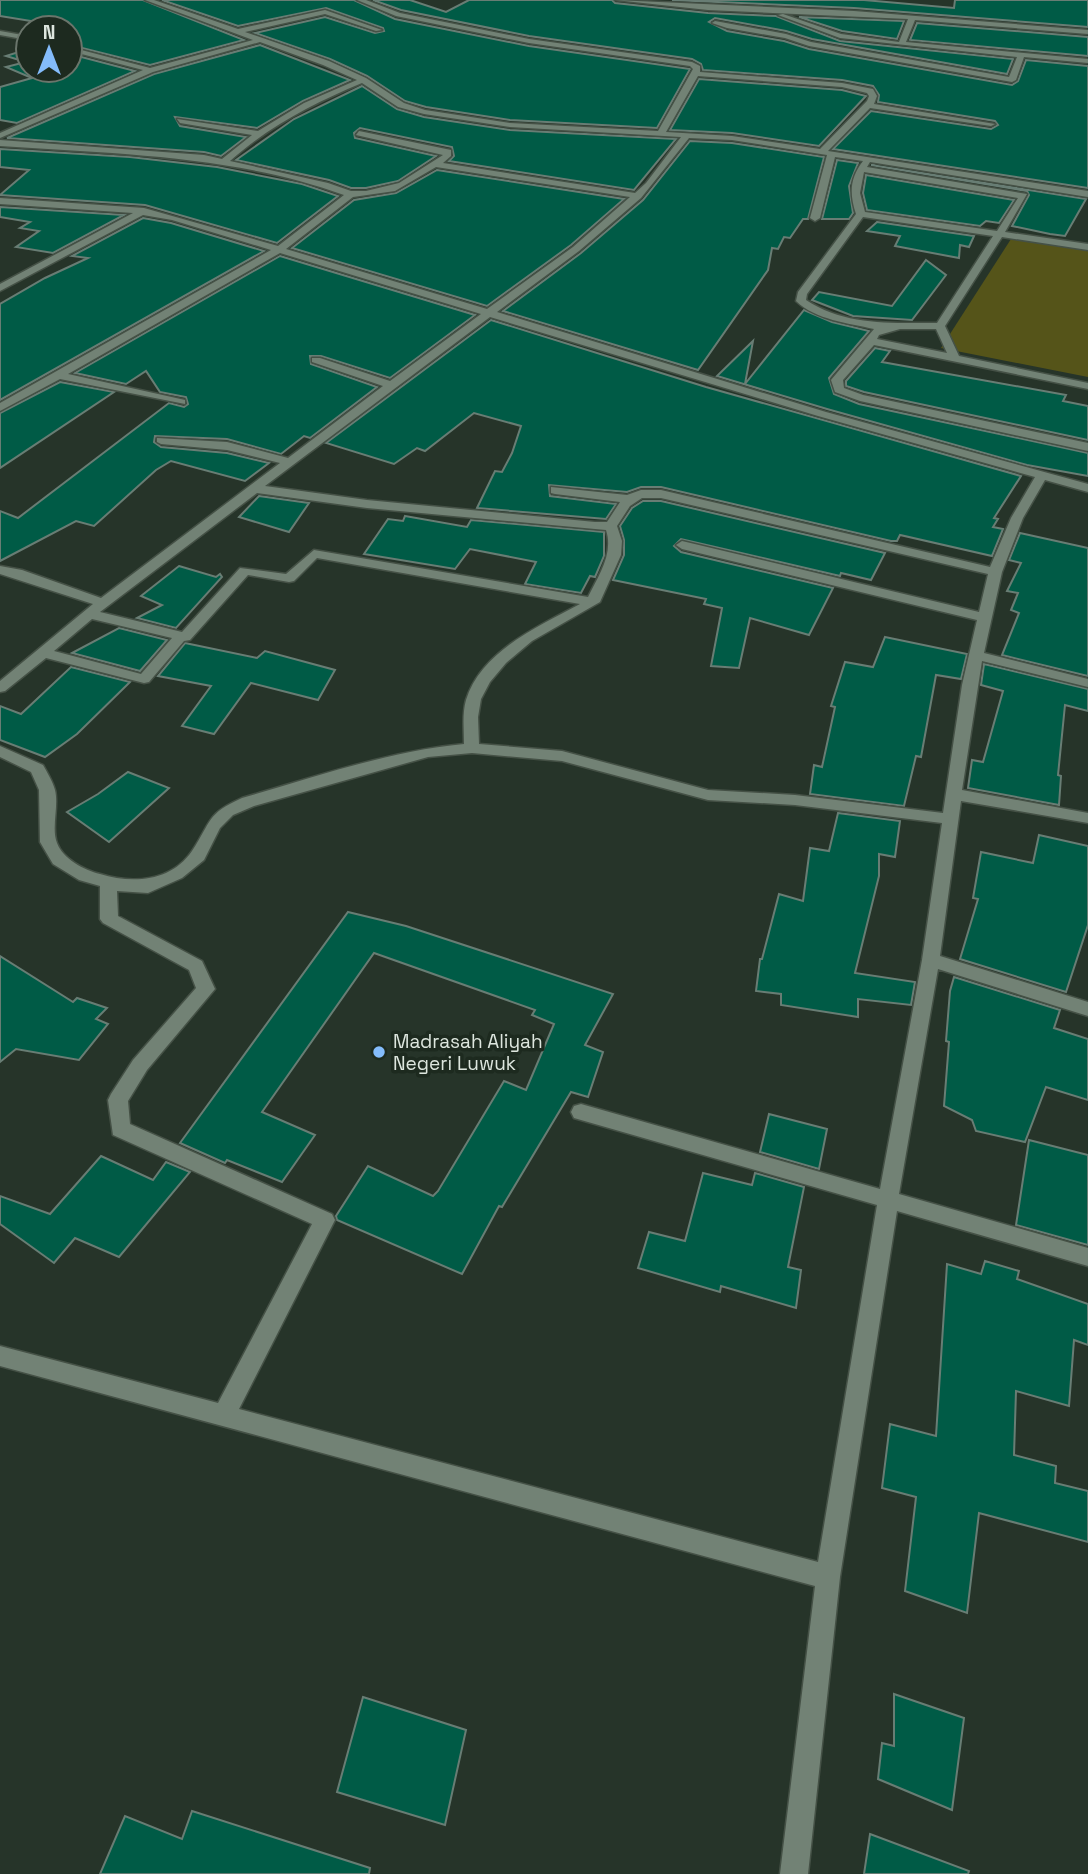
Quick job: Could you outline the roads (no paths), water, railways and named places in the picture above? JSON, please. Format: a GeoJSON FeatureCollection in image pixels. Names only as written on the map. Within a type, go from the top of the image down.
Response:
{"type":"FeatureCollection","features":[{"type":"Feature","properties":{"kind":"street"},"geometry":{"type":"LineString","coordinates":[[148,0],[240,31],[363,80],[401,105],[464,120],[562,129],[688,134],[869,158],[1088,194]]}},
{"type":"Feature","properties":{"kind":"street"},"geometry":{"type":"LineString","coordinates":[[360,0],[398,15],[529,41],[680,62],[696,68],[696,74],[662,132]]}},
{"type":"Feature","properties":{"kind":"street"},"geometry":{"type":"LineString","coordinates":[[618,0],[1088,32]]}},
{"type":"Feature","properties":{"kind":"street"},"geometry":{"type":"LineString","coordinates":[[771,10],[840,36],[1088,61]]}},
{"type":"Feature","properties":{"kind":"street"},"geometry":{"type":"LineString","coordinates":[[240,31],[325,12],[378,30]]}},
{"type":"Feature","properties":{"kind":"street"},"geometry":{"type":"LineString","coordinates":[[902,44],[912,18]]}},
{"type":"Feature","properties":{"kind":"street"},"geometry":{"type":"LineString","coordinates":[[715,23],[730,28],[793,36],[809,44],[1012,80],[1021,55]]}},
{"type":"Feature","properties":{"kind":"street"},"geometry":{"type":"LineString","coordinates":[[975,32],[979,23]]}},
{"type":"Feature","properties":{"kind":"street"},"geometry":{"type":"LineString","coordinates":[[1047,38],[1049,29]]}},
{"type":"Feature","properties":{"kind":"street"},"geometry":{"type":"LineString","coordinates":[[0,136],[150,70],[264,40]]}},
{"type":"Feature","properties":{"kind":"street"},"geometry":{"type":"LineString","coordinates":[[968,51],[972,41]]}},
{"type":"Feature","properties":{"kind":"street"},"geometry":{"type":"LineString","coordinates":[[1043,57],[1045,48]]}},
{"type":"Feature","properties":{"kind":"street"},"geometry":{"type":"LineString","coordinates":[[84,54],[150,70]]}},
{"type":"Feature","properties":{"kind":"street"},"geometry":{"type":"LineString","coordinates":[[696,74],[859,87],[870,92],[873,96],[868,105],[828,152],[815,218]]}},
{"type":"Feature","properties":{"kind":"street"},"geometry":{"type":"LineString","coordinates":[[224,162],[258,133],[321,97],[363,80]]}},
{"type":"Feature","properties":{"kind":"street"},"geometry":{"type":"LineString","coordinates":[[868,105],[992,124]]}},
{"type":"Feature","properties":{"kind":"street"},"geometry":{"type":"LineString","coordinates":[[180,121],[258,133]]}},
{"type":"Feature","properties":{"kind":"street"},"geometry":{"type":"LineString","coordinates":[[0,143],[189,156],[325,185],[350,194],[393,191],[447,156],[449,152],[359,133]]}},
{"type":"Feature","properties":{"kind":"street"},"geometry":{"type":"LineString","coordinates":[[0,688],[103,603],[257,489],[391,384],[576,249],[638,196],[659,174],[688,134]]}},
{"type":"Feature","properties":{"kind":"street"},"geometry":{"type":"LineString","coordinates":[[861,214],[854,184],[860,169],[869,158]]}},
{"type":"Feature","properties":{"kind":"street"},"geometry":{"type":"LineString","coordinates":[[435,164],[638,196]]}},
{"type":"Feature","properties":{"kind":"street"},"geometry":{"type":"LineString","coordinates":[[860,169],[1037,198]]}},
{"type":"Feature","properties":{"kind":"street"},"geometry":{"type":"LineString","coordinates":[[0,408],[279,250],[350,194]]}},
{"type":"Feature","properties":{"kind":"street"},"geometry":{"type":"LineString","coordinates":[[940,326],[1024,196]]}},
{"type":"Feature","properties":{"kind":"street"},"geometry":{"type":"LineString","coordinates":[[0,201],[144,211],[822,414],[1088,488]]}},
{"type":"Feature","properties":{"kind":"street"},"geometry":{"type":"LineString","coordinates":[[0,288],[144,211]]}},
{"type":"Feature","properties":{"kind":"street"},"geometry":{"type":"LineString","coordinates":[[861,214],[1088,247]]}},
{"type":"Feature","properties":{"kind":"street"},"geometry":{"type":"LineString","coordinates":[[861,214],[802,294],[801,301],[807,307],[884,328],[940,326]]}},
{"type":"Feature","properties":{"kind":"street"},"geometry":{"type":"LineString","coordinates":[[940,326],[955,358]]}},
{"type":"Feature","properties":{"kind":"street"},"geometry":{"type":"LineString","coordinates":[[884,328],[874,333],[871,341],[837,380],[839,390],[860,398],[1088,447]]}},
{"type":"Feature","properties":{"kind":"street"},"geometry":{"type":"LineString","coordinates":[[871,341],[1088,386]]}},
{"type":"Feature","properties":{"kind":"street"},"geometry":{"type":"LineString","coordinates":[[316,360],[391,384]]}},
{"type":"Feature","properties":{"kind":"street"},"geometry":{"type":"LineString","coordinates":[[57,375],[181,402]]}},
{"type":"Feature","properties":{"kind":"street"},"geometry":{"type":"LineString","coordinates":[[161,440],[199,446],[227,446],[291,463]]}},
{"type":"Feature","properties":{"kind":"street"},"geometry":{"type":"LineString","coordinates":[[794,1874],[828,1577],[888,1200],[931,960],[976,654],[995,572],[1017,519],[1042,475]]}},
{"type":"Feature","properties":{"kind":"street"},"geometry":{"type":"LineString","coordinates":[[257,489],[405,508],[611,526]]}},
{"type":"Feature","properties":{"kind":"street"},"geometry":{"type":"LineString","coordinates":[[555,490],[629,499]]}},
{"type":"Feature","properties":{"kind":"street"},"geometry":{"type":"LineString","coordinates":[[611,526],[629,499],[637,493],[661,494],[995,572]]}},
{"type":"Feature","properties":{"kind":"street"},"geometry":{"type":"LineString","coordinates":[[472,748],[471,717],[474,699],[484,680],[501,660],[527,638],[593,602],[614,555],[616,541],[611,526]]}},
{"type":"Feature","properties":{"kind":"street"},"geometry":{"type":"LineString","coordinates":[[682,545],[984,617]]}},
{"type":"Feature","properties":{"kind":"street"},"geometry":{"type":"LineString","coordinates":[[89,614],[185,637],[245,571],[289,578],[314,554],[593,602]]}},
{"type":"Feature","properties":{"kind":"street"},"geometry":{"type":"LineString","coordinates":[[0,570],[17,573],[103,603]]}},
{"type":"Feature","properties":{"kind":"street"},"geometry":{"type":"LineString","coordinates":[[41,652],[144,679],[181,636]]}},
{"type":"Feature","properties":{"kind":"street"},"geometry":{"type":"LineString","coordinates":[[976,654],[1088,683]]}},
{"type":"Feature","properties":{"kind":"street"},"geometry":{"type":"LineString","coordinates":[[0,751],[37,769],[47,790],[48,842],[59,860],[85,876],[108,883],[148,887],[176,874],[198,856],[213,825],[227,811],[248,802],[384,762],[428,752],[472,748],[562,757],[708,795],[795,800],[950,819]]}},
{"type":"Feature","properties":{"kind":"street"},"geometry":{"type":"LineString","coordinates":[[954,794],[1088,818]]}},
{"type":"Feature","properties":{"kind":"street"},"geometry":{"type":"LineString","coordinates":[[108,883],[109,919],[196,966],[205,989],[140,1065],[118,1100],[120,1129],[325,1220],[223,1417]]}},
{"type":"Feature","properties":{"kind":"street"},"geometry":{"type":"LineString","coordinates":[[931,960],[1088,1009]]}},
{"type":"Feature","properties":{"kind":"street"},"geometry":{"type":"LineString","coordinates":[[581,1112],[1088,1257]]}},
{"type":"Feature","properties":{"kind":"street"},"geometry":{"type":"LineString","coordinates":[[0,1356],[828,1577]]}},
{"type":"Feature","properties":{"kind":"place","name":"Madrasah Aliyah Negeri Luwuk"},"geometry":{"type":"Point","coordinates":[379,1052]}}]}
